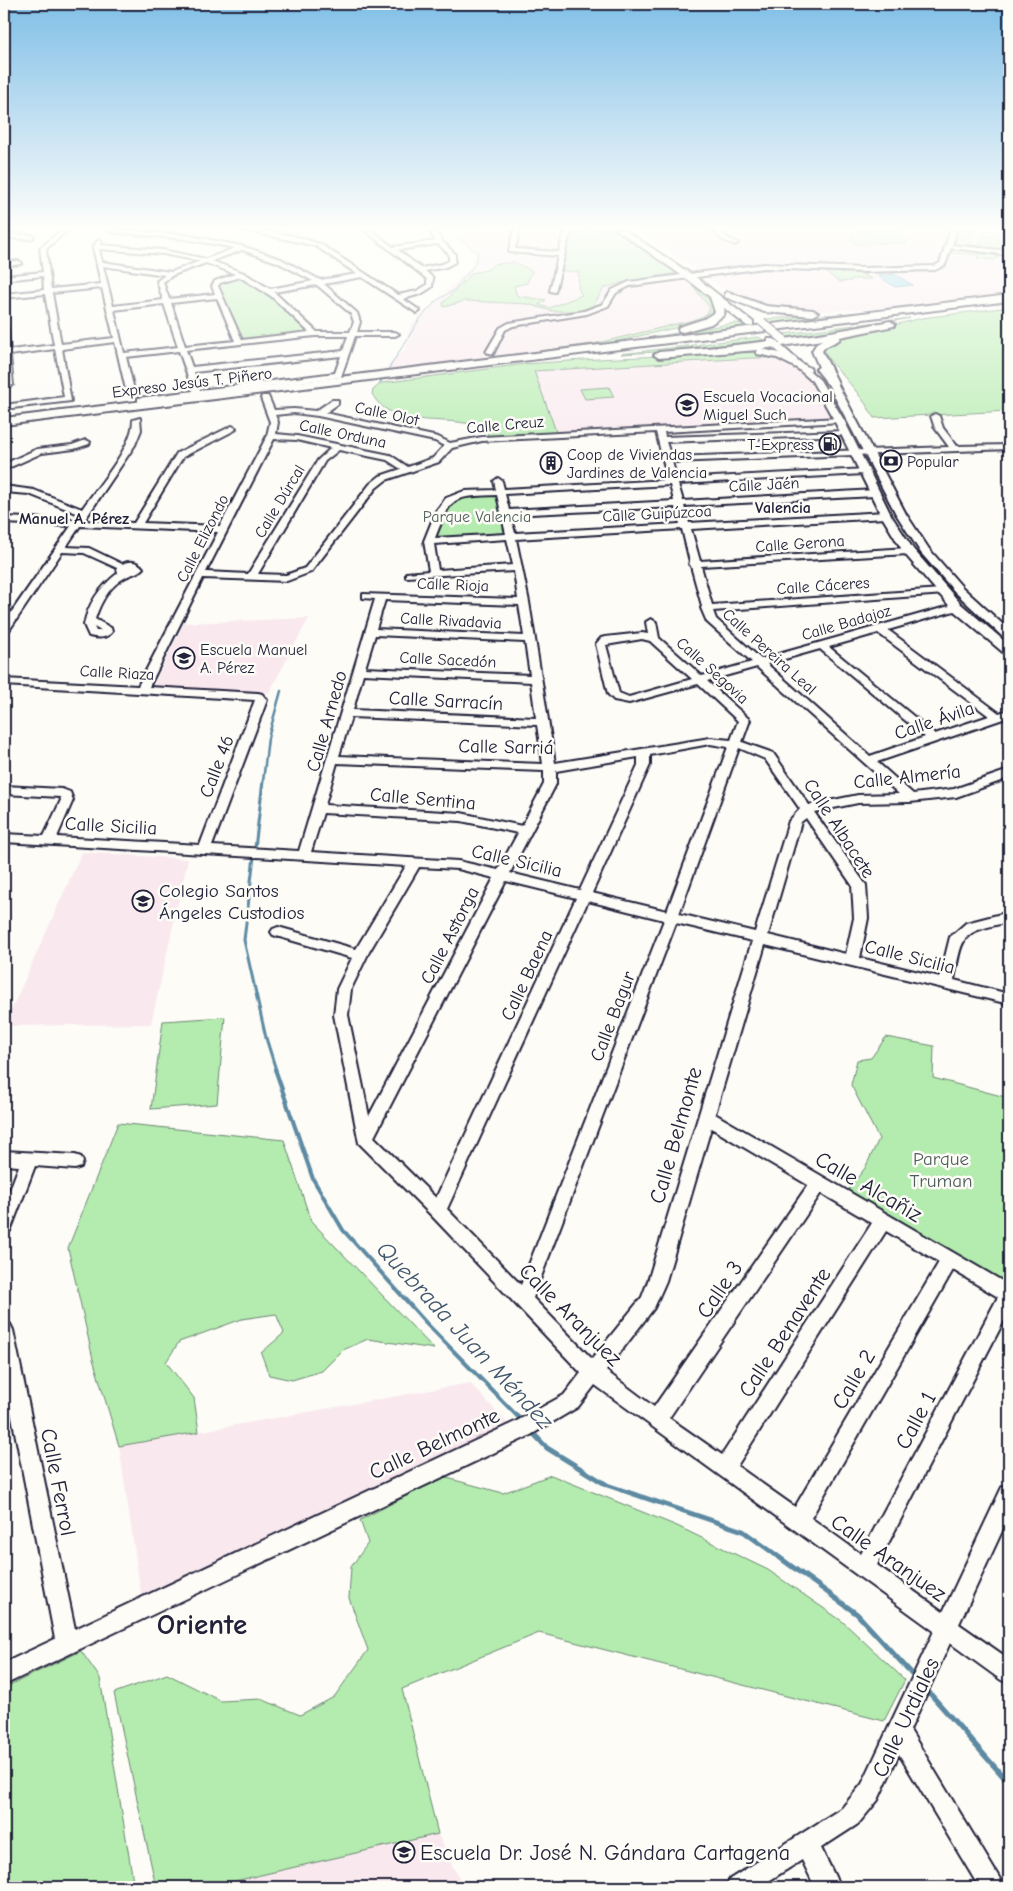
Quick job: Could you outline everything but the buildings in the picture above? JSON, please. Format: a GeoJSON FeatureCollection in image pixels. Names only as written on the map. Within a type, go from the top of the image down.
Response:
{"type":"FeatureCollection","features":[{"type":"Feature","properties":{"kind":"highway"},"geometry":{"type":"LineString","coordinates":[[535,359],[683,328],[717,317]]}},
{"type":"Feature","properties":{"kind":"highway"},"geometry":{"type":"LineString","coordinates":[[683,328],[772,317]]}},
{"type":"Feature","properties":{"kind":"highway","name":"Expreso Jesús T. Piñero"},"geometry":{"type":"LineString","coordinates":[[535,359],[858,317]]}},
{"type":"Feature","properties":{"kind":"highway","name":"Expreso Jesús T. Piñero"},"geometry":{"type":"LineString","coordinates":[[4,426],[368,379],[887,317]]}},
{"type":"Feature","properties":{"kind":"highway"},"geometry":{"type":"LineString","coordinates":[[700,352],[850,333],[927,317]]}},
{"type":"Feature","properties":{"kind":"highway"},"geometry":{"type":"LineString","coordinates":[[832,383],[818,349],[826,341],[850,333]]}},
{"type":"Feature","properties":{"kind":"highway"},"geometry":{"type":"LineString","coordinates":[[652,355],[749,351],[771,353],[809,366]]}},
{"type":"Feature","properties":{"kind":"highway"},"geometry":{"type":"LineString","coordinates":[[535,359],[632,356]]}},
{"type":"Feature","properties":{"kind":"highway"},"geometry":{"type":"LineString","coordinates":[[130,390],[141,400],[185,402]]}},
{"type":"Feature","properties":{"kind":"highway"},"geometry":{"type":"LineString","coordinates":[[79,415],[126,404],[130,390]]}},
{"type":"Feature","properties":{"kind":"highway"},"geometry":{"type":"LineString","coordinates":[[79,415],[128,414],[137,420],[139,415],[144,412],[185,402]]}},
{"type":"Feature","properties":{"kind":"highway","name":"Expreso Jesús T. Piñero"},"geometry":{"type":"LineString","coordinates":[[4,422],[79,415]]}},
{"type":"Feature","properties":{"kind":"main road"},"geometry":{"type":"LineString","coordinates":[[749,317],[832,383],[901,514],[925,551],[959,590],[1009,636]]}},
{"type":"Feature","properties":{"kind":"main road"},"geometry":{"type":"LineString","coordinates":[[752,319],[780,342],[800,353]]}},
{"type":"Feature","properties":{"kind":"main road"},"geometry":{"type":"LineString","coordinates":[[809,366],[839,420],[886,515],[908,551],[941,592],[957,608],[1009,651]]}},
{"type":"Feature","properties":{"kind":"street"},"geometry":{"type":"LineString","coordinates":[[4,407],[68,399],[53,317]]}},
{"type":"Feature","properties":{"kind":"street"},"geometry":{"type":"LineString","coordinates":[[112,317],[130,390]]}},
{"type":"Feature","properties":{"kind":"street"},"geometry":{"type":"LineString","coordinates":[[171,317],[197,393]]}},
{"type":"Feature","properties":{"kind":"street"},"geometry":{"type":"LineString","coordinates":[[228,317],[239,342]]}},
{"type":"Feature","properties":{"kind":"street"},"geometry":{"type":"LineString","coordinates":[[297,317],[315,334]]}},
{"type":"Feature","properties":{"kind":"street"},"geometry":{"type":"LineString","coordinates":[[141,400],[338,375],[357,322],[355,317]]}},
{"type":"Feature","properties":{"kind":"street"},"geometry":{"type":"LineString","coordinates":[[490,352],[502,329],[512,324],[554,317]]}},
{"type":"Feature","properties":{"kind":"street"},"geometry":{"type":"LineString","coordinates":[[4,328],[9,384],[4,385]]}},
{"type":"Feature","properties":{"kind":"street"},"geometry":{"type":"LineString","coordinates":[[122,355],[315,334],[394,334]]}},
{"type":"Feature","properties":{"kind":"street"},"geometry":{"type":"LineString","coordinates":[[6,353],[118,340]]}},
{"type":"Feature","properties":{"kind":"street"},"geometry":{"type":"LineString","coordinates":[[189,370],[347,353]]}},
{"type":"Feature","properties":{"kind":"street","name":"Calle Elizondo"},"geometry":{"type":"LineString","coordinates":[[142,689],[271,436],[274,422],[265,398]]}},
{"type":"Feature","properties":{"kind":"street","name":"Calle Olot"},"geometry":{"type":"LineString","coordinates":[[318,414],[336,402]]}},
{"type":"Feature","properties":{"kind":"street","name":"Calle Olot"},"geometry":{"type":"LineString","coordinates":[[272,413],[294,411],[318,414],[438,439],[449,446]]}},
{"type":"Feature","properties":{"kind":"street"},"geometry":{"type":"LineString","coordinates":[[935,416],[939,428],[956,449]]}},
{"type":"Feature","properties":{"kind":"street"},"geometry":{"type":"LineString","coordinates":[[4,630],[62,550],[77,523],[130,445],[137,430],[137,420]]}},
{"type":"Feature","properties":{"kind":"street","name":"Calle Creuz"},"geometry":{"type":"LineString","coordinates":[[200,575],[287,578],[308,570],[372,486],[383,478],[436,460],[449,446],[482,439],[839,420]]}},
{"type":"Feature","properties":{"kind":"street"},"geometry":{"type":"LineString","coordinates":[[137,525],[180,455],[232,428]]}},
{"type":"Feature","properties":{"kind":"street","name":"Calle Pereira Leal"},"geometry":{"type":"LineString","coordinates":[[659,430],[710,620],[870,760],[910,798]]}},
{"type":"Feature","properties":{"kind":"street"},"geometry":{"type":"LineString","coordinates":[[662,440],[845,433]]}},
{"type":"Feature","properties":{"kind":"street","name":"Calle Orduna"},"geometry":{"type":"LineString","coordinates":[[271,436],[297,438],[390,458],[406,469]]}},
{"type":"Feature","properties":{"kind":"street"},"geometry":{"type":"LineString","coordinates":[[4,467],[40,451],[74,447],[86,442]]}},
{"type":"Feature","properties":{"kind":"street","name":"Calle Dúrcal"},"geometry":{"type":"LineString","coordinates":[[251,577],[322,460],[338,446]]}},
{"type":"Feature","properties":{"kind":"street"},"geometry":{"type":"LineString","coordinates":[[668,460],[1009,447]]}},
{"type":"Feature","properties":{"kind":"street"},"geometry":{"type":"LineString","coordinates":[[434,573],[430,541],[441,511],[449,500],[464,494],[499,486],[673,481],[864,471]]}},
{"type":"Feature","properties":{"kind":"street","name":"Calle Astorga"},"geometry":{"type":"LineString","coordinates":[[365,1138],[524,830],[550,784],[550,768],[524,602],[499,486]]}},
{"type":"Feature","properties":{"kind":"street"},"geometry":{"type":"LineString","coordinates":[[4,489],[31,492],[84,513]]}},
{"type":"Feature","properties":{"kind":"street","name":"Calle Jaén"},"geometry":{"type":"LineString","coordinates":[[506,513],[875,492]]}},
{"type":"Feature","properties":{"kind":"street","name":"Calle Guipúzcoa"},"geometry":{"type":"LineString","coordinates":[[430,541],[886,515]]}},
{"type":"Feature","properties":{"kind":"street"},"geometry":{"type":"LineString","coordinates":[[4,520],[222,529]]}},
{"type":"Feature","properties":{"kind":"street"},"geometry":{"type":"LineString","coordinates":[[62,550],[89,552],[123,570],[94,604],[90,620]]}},
{"type":"Feature","properties":{"kind":"street","name":"Calle Gerona"},"geometry":{"type":"LineString","coordinates":[[694,564],[908,551]]}},
{"type":"Feature","properties":{"kind":"street"},"geometry":{"type":"LineString","coordinates":[[409,574],[518,568]]}},
{"type":"Feature","properties":{"kind":"street","name":"Calle Cáceres"},"geometry":{"type":"LineString","coordinates":[[706,608],[941,592]]}},
{"type":"Feature","properties":{"kind":"street","name":"Calle Rioja"},"geometry":{"type":"LineString","coordinates":[[367,596],[524,602]]}},
{"type":"Feature","properties":{"kind":"street","name":"Calle Arnedo"},"geometry":{"type":"LineString","coordinates":[[304,855],[381,596]]}},
{"type":"Feature","properties":{"kind":"street","name":"Calle Badajoz"},"geometry":{"type":"LineString","coordinates":[[654,639],[642,636],[604,640],[602,644],[614,694],[618,698],[629,700],[957,608]]}},
{"type":"Feature","properties":{"kind":"street","name":"Calle Segovia"},"geometry":{"type":"LineString","coordinates":[[652,622],[654,639],[744,720],[736,743]]}},
{"type":"Feature","properties":{"kind":"street"},"geometry":{"type":"LineString","coordinates":[[880,629],[997,717]]}},
{"type":"Feature","properties":{"kind":"street","name":"Calle Rivadavia"},"geometry":{"type":"LineString","coordinates":[[371,632],[530,639]]}},
{"type":"Feature","properties":{"kind":"street"},"geometry":{"type":"LineString","coordinates":[[822,646],[934,739]]}},
{"type":"Feature","properties":{"kind":"street","name":"Calle Sacedón"},"geometry":{"type":"LineString","coordinates":[[359,671],[536,679]]}},
{"type":"Feature","properties":{"kind":"street","name":"Calle Riaza"},"geometry":{"type":"LineString","coordinates":[[4,682],[258,696]]}},
{"type":"Feature","properties":{"kind":"street","name":"Calle 46"},"geometry":{"type":"LineString","coordinates":[[205,849],[261,700],[258,696]]}},
{"type":"Feature","properties":{"kind":"street","name":"Calle Sarracín"},"geometry":{"type":"LineString","coordinates":[[347,713],[543,722]]}},
{"type":"Feature","properties":{"kind":"street","name":"Calle Ávila"},"geometry":{"type":"LineString","coordinates":[[870,760],[1009,713]]}},
{"type":"Feature","properties":{"kind":"street","name":"Calle Sarriá"},"geometry":{"type":"LineString","coordinates":[[333,759],[550,768],[644,754],[710,741],[736,743]]}},
{"type":"Feature","properties":{"kind":"street","name":"Calle Albacete"},"geometry":{"type":"LineString","coordinates":[[736,743],[754,748],[769,756],[859,885],[861,918],[852,961]]}},
{"type":"Feature","properties":{"kind":"street","name":"Calle Bagur"},"geometry":{"type":"LineString","coordinates":[[524,1302],[736,743]]}},
{"type":"Feature","properties":{"kind":"street","name":"Calle Baena"},"geometry":{"type":"LineString","coordinates":[[438,1211],[585,896],[644,765],[644,754]]}},
{"type":"Feature","properties":{"kind":"street"},"geometry":{"type":"LineString","coordinates":[[1003,776],[1009,788]]}},
{"type":"Feature","properties":{"kind":"street","name":"Calle Almería"},"geometry":{"type":"LineString","coordinates":[[807,809],[858,799],[910,798],[956,793],[1003,776]]}},
{"type":"Feature","properties":{"kind":"street"},"geometry":{"type":"LineString","coordinates":[[4,790],[62,793],[66,795],[67,800],[49,840]]}},
{"type":"Feature","properties":{"kind":"street","name":"Calle Sentina"},"geometry":{"type":"LineString","coordinates":[[318,809],[460,817],[524,830]]}},
{"type":"Feature","properties":{"kind":"street","name":"Calle Belmonte"},"geometry":{"type":"LineString","coordinates":[[4,1674],[507,1436],[544,1418],[571,1401],[648,1302],[658,1281],[795,821],[807,809]]}},
{"type":"Feature","properties":{"kind":"street","name":"Calle Sicilia"},"geometry":{"type":"LineString","coordinates":[[5,841],[49,840],[458,865],[1009,999]]}},
{"type":"Feature","properties":{"kind":"street"},"geometry":{"type":"LineString","coordinates":[[365,1138],[341,1015],[344,989],[360,955],[416,861]]}},
{"type":"Feature","properties":{"kind":"street"},"geometry":{"type":"LineString","coordinates":[[946,984],[955,940],[971,926],[1009,916]]}},
{"type":"Feature","properties":{"kind":"street"},"geometry":{"type":"LineString","coordinates":[[278,932],[360,955]]}},
{"type":"Feature","properties":{"kind":"street","name":"Calle Alcañiz"},"geometry":{"type":"LineString","coordinates":[[706,1118],[1009,1294]]}},
{"type":"Feature","properties":{"kind":"street","name":"Calle Aranjuez"},"geometry":{"type":"LineString","coordinates":[[365,1138],[438,1211],[593,1374],[1009,1672]]}},
{"type":"Feature","properties":{"kind":"street"},"geometry":{"type":"LineString","coordinates":[[4,1158],[75,1162]]}},
{"type":"Feature","properties":{"kind":"street"},"geometry":{"type":"LineString","coordinates":[[4,1226],[29,1160]]}},
{"type":"Feature","properties":{"kind":"street","name":"Calle 3"},"geometry":{"type":"LineString","coordinates":[[656,1420],[818,1183]]}},
{"type":"Feature","properties":{"kind":"street","name":"Calle Benavente"},"geometry":{"type":"LineString","coordinates":[[724,1468],[883,1221]]}},
{"type":"Feature","properties":{"kind":"street","name":"Calle 2"},"geometry":{"type":"LineString","coordinates":[[798,1521],[950,1260]]}},
{"type":"Feature","properties":{"kind":"street","name":"Calle 1"},"geometry":{"type":"LineString","coordinates":[[864,1569],[1009,1294]]}},
{"type":"Feature","properties":{"kind":"street","name":"Calle Ferrol"},"geometry":{"type":"LineString","coordinates":[[4,1330],[67,1644]]}},
{"type":"Feature","properties":{"kind":"street","name":"Calle Urdiales"},"geometry":{"type":"LineString","coordinates":[[738,1887],[850,1816],[870,1792],[947,1627],[1004,1521],[1009,1494]]}},
{"type":"Feature","properties":{"kind":"street"},"geometry":{"type":"LineString","coordinates":[[902,1725],[992,1887]]}},
{"type":"Feature","properties":{"kind":"street"},"geometry":{"type":"LineString","coordinates":[[806,1844],[828,1887]]}},
{"type":"Feature","properties":{"kind":"shaded area"},"geometry":{"type":"Polygon","coordinates":[[[419,317],[702,317],[598,343],[383,371],[405,349],[410,326],[419,317]]]}},
{"type":"Feature","properties":{"kind":"shaded area","name":"Escuela Vocacional Miguel Such"},"geometry":{"type":"Polygon","coordinates":[[[774,358],[788,362],[802,370],[812,379],[835,418],[558,434],[533,371],[774,358]]]}},
{"type":"Feature","properties":{"kind":"shaded area"},"geometry":{"type":"Polygon","coordinates":[[[309,618],[269,693],[153,686],[184,623],[309,618]]]}},
{"type":"Feature","properties":{"kind":"shaded area"},"geometry":{"type":"Polygon","coordinates":[[[82,852],[188,859],[151,1024],[4,1026],[82,852]]]}},
{"type":"Feature","properties":{"kind":"shaded area"},"geometry":{"type":"Polygon","coordinates":[[[470,1383],[509,1425],[142,1600],[119,1446],[470,1383]]]}},
{"type":"Feature","properties":{"kind":"shaded area","name":"Escuela Dr. José N. Gándara Cartagena"},"geometry":{"type":"Polygon","coordinates":[[[438,1834],[454,1869],[465,1887],[209,1887],[438,1834]]]}},
{"type":"Feature","properties":{"kind":"green space"},"geometry":{"type":"Polygon","coordinates":[[[233,317],[293,317],[309,332],[243,340],[233,317]]]}},
{"type":"Feature","properties":{"kind":"green space"},"geometry":{"type":"Polygon","coordinates":[[[710,317],[697,323],[600,345],[382,373],[598,343],[699,318],[710,317]]]}},
{"type":"Feature","properties":{"kind":"green space"},"geometry":{"type":"Polygon","coordinates":[[[791,317],[833,317],[773,325],[766,319],[791,317]]]}},
{"type":"Feature","properties":{"kind":"green space"},"geometry":{"type":"Polygon","coordinates":[[[1009,317],[1009,411],[874,418],[861,398],[830,360],[823,347],[838,339],[922,318],[1009,317]]]}},
{"type":"Feature","properties":{"kind":"green space"},"geometry":{"type":"Polygon","coordinates":[[[910,318],[793,341],[784,334],[910,318]]]}},
{"type":"Feature","properties":{"kind":"green space"},"geometry":{"type":"Polygon","coordinates":[[[735,323],[743,324],[748,328],[613,344],[735,323]]]}},
{"type":"Feature","properties":{"kind":"green space"},"geometry":{"type":"Polygon","coordinates":[[[759,337],[768,344],[621,354],[759,337]]]}},
{"type":"Feature","properties":{"kind":"green space"},"geometry":{"type":"Polygon","coordinates":[[[744,352],[775,355],[788,362],[774,358],[752,358],[534,371],[557,434],[490,437],[481,428],[467,423],[415,419],[398,415],[383,407],[372,394],[373,390],[381,383],[525,364],[744,352]]]}},
{"type":"Feature","properties":{"kind":"green space"},"geometry":{"type":"Polygon","coordinates":[[[609,387],[614,397],[585,399],[580,389],[609,387]]]}},
{"type":"Feature","properties":{"kind":"green space","name":"Parque Valencia"},"geometry":{"type":"Polygon","coordinates":[[[498,495],[506,535],[435,538],[447,506],[462,497],[498,495]]]}},
{"type":"Feature","properties":{"kind":"green space"},"geometry":{"type":"Polygon","coordinates":[[[225,1017],[217,1104],[151,1109],[163,1021],[225,1017]]]}},
{"type":"Feature","properties":{"kind":"green space","name":"Parque Truman"},"geometry":{"type":"Polygon","coordinates":[[[886,1037],[934,1046],[933,1078],[1009,1098],[1009,1289],[845,1194],[865,1168],[879,1139],[851,1085],[857,1060],[871,1058],[886,1037]]]}},
{"type":"Feature","properties":{"kind":"green space"},"geometry":{"type":"Polygon","coordinates":[[[118,1123],[284,1140],[311,1221],[434,1349],[368,1339],[343,1350],[322,1371],[292,1380],[269,1375],[261,1353],[284,1333],[276,1314],[242,1319],[179,1342],[166,1362],[194,1398],[199,1432],[119,1446],[93,1359],[68,1248],[118,1123]]]}},
{"type":"Feature","properties":{"kind":"green space"},"geometry":{"type":"Polygon","coordinates":[[[551,1475],[677,1526],[768,1570],[842,1621],[905,1680],[884,1721],[539,1633],[402,1689],[438,1834],[209,1887],[156,1887],[114,1693],[167,1674],[221,1701],[261,1699],[300,1715],[334,1697],[368,1650],[349,1598],[351,1567],[368,1543],[360,1520],[443,1477],[503,1493],[551,1475]]]}},
{"type":"Feature","properties":{"kind":"green space"},"geometry":{"type":"Polygon","coordinates":[[[81,1651],[100,1678],[134,1887],[4,1887],[4,1688],[81,1651]]]}},
{"type":"Feature","properties":{"kind":"waterway","name":"Quebrada Juan Méndez"},"geometry":{"type":"LineString","coordinates":[[386,373],[421,317]]}},
{"type":"Feature","properties":{"kind":"waterway","name":"Quebrada Juan Méndez"},"geometry":{"type":"LineString","coordinates":[[380,382],[387,372]]}},
{"type":"Feature","properties":{"kind":"waterway","name":"Quebrada Juan Méndez"},"geometry":{"type":"LineString","coordinates":[[263,782],[268,738],[281,691]]}},
{"type":"Feature","properties":{"kind":"waterway","name":"Quebrada Juan Méndez"},"geometry":{"type":"LineString","coordinates":[[263,781],[244,940],[266,1038],[276,1070]]}},
{"type":"Feature","properties":{"kind":"waterway","name":"Quebrada Juan Méndez"},"geometry":{"type":"LineString","coordinates":[[275,1069],[313,1179],[343,1230],[428,1325],[522,1421]]}},
{"type":"Feature","properties":{"kind":"waterway","name":"Quebrada Juan Méndez"},"geometry":{"type":"LineString","coordinates":[[532,1432],[547,1448],[607,1485],[743,1531],[857,1614],[915,1677]]}},
{"type":"Feature","properties":{"kind":"waterway","name":"Quebrada Juan Méndez"},"geometry":{"type":"LineString","coordinates":[[926,1689],[1009,1783]]}},
{"type":"Feature","properties":{"kind":"place","name":"Escuela Vocacional Miguel Such"},"geometry":{"type":"Point","coordinates":[687,405]}},
{"type":"Feature","properties":{"kind":"place","name":"T-Express"},"geometry":{"type":"Point","coordinates":[830,444]}},
{"type":"Feature","properties":{"kind":"place","name":"Popular"},"geometry":{"type":"Point","coordinates":[891,461]}},
{"type":"Feature","properties":{"kind":"place","name":"Coop de Viviendas Jardines de Valencia"},"geometry":{"type":"Point","coordinates":[551,463]}},
{"type":"Feature","properties":{"kind":"place","name":"Escuela Manuel A. Pérez"},"geometry":{"type":"Point","coordinates":[184,658]}},
{"type":"Feature","properties":{"kind":"place","name":"Colegio Santos Ángeles Custodios"},"geometry":{"type":"Point","coordinates":[143,901]}},
{"type":"Feature","properties":{"kind":"place","name":"Escuela Dr. José N. Gándara Cartagena"},"geometry":{"type":"Point","coordinates":[404,1852]}},
{"type":"Feature","properties":{"kind":"district","name":"Valencia"},"geometry":{"type":"Point","coordinates":[783,507]}},
{"type":"Feature","properties":{"kind":"district","name":"Manuel A. Pérez"},"geometry":{"type":"Point","coordinates":[74,518]}},
{"type":"Feature","properties":{"kind":"district","name":"Oriente"},"geometry":{"type":"Point","coordinates":[202,1624]}}]}
